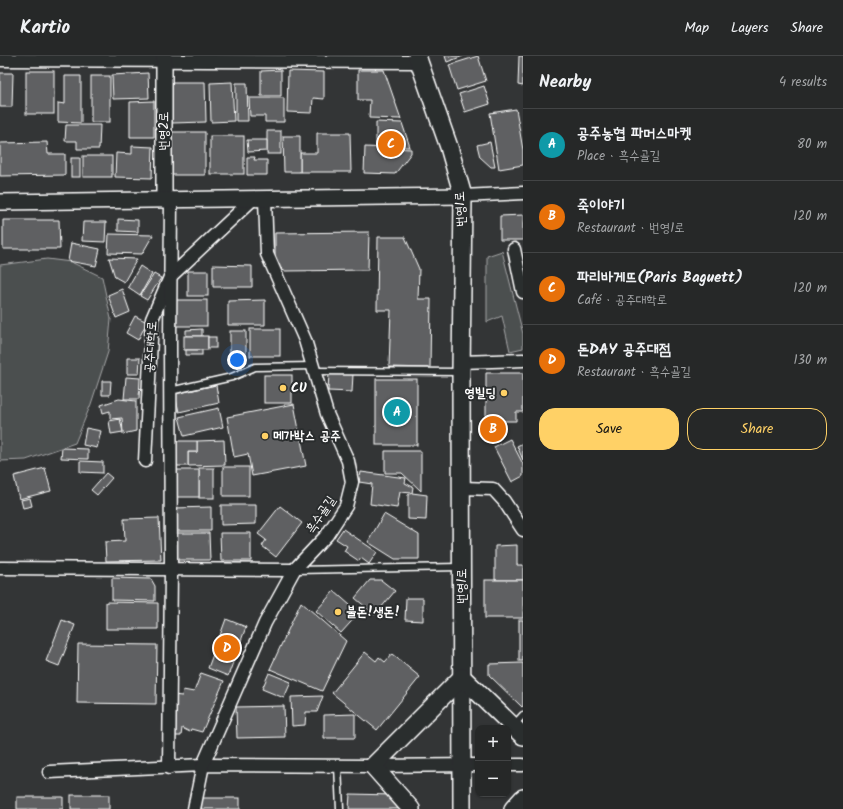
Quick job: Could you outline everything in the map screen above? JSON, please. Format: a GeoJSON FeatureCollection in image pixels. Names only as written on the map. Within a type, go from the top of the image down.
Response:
{"type":"FeatureCollection","features":[{"type":"Feature","properties":{"kind":"main road","name":"번영1로"},"geometry":{"type":"LineString","coordinates":[[418,59],[449,147],[463,196],[461,367],[462,677],[470,766],[462,809]]}},
{"type":"Feature","properties":{"kind":"main road"},"geometry":{"type":"LineString","coordinates":[[411,809],[372,766],[462,677],[520,726]]}},
{"type":"Feature","properties":{"kind":"main road"},"geometry":{"type":"LineString","coordinates":[[513,809],[523,798]]}},
{"type":"Feature","properties":{"kind":"street"},"geometry":{"type":"LineString","coordinates":[[0,60],[164,58]]}},
{"type":"Feature","properties":{"kind":"street","name":"번영1로"},"geometry":{"type":"LineString","coordinates":[[164,58],[418,59]]}},
{"type":"Feature","properties":{"kind":"street","name":"번영2로"},"geometry":{"type":"LineString","coordinates":[[164,58],[168,200]]}},
{"type":"Feature","properties":{"kind":"street"},"geometry":{"type":"LineString","coordinates":[[0,202],[523,194]]}},
{"type":"Feature","properties":{"kind":"street","name":"공주대학로"},"geometry":{"type":"LineString","coordinates":[[145,461],[152,319],[170,277],[259,199]]}},
{"type":"Feature","properties":{"kind":"street","name":"흑수골길"},"geometry":{"type":"LineString","coordinates":[[194,809],[203,765],[265,623],[294,570],[327,535],[346,506],[352,482],[348,461],[327,414],[305,340],[267,254],[259,199]]}},
{"type":"Feature","properties":{"kind":"street"},"geometry":{"type":"LineString","coordinates":[[168,200],[170,277],[171,570],[169,768]]}},
{"type":"Feature","properties":{"kind":"street"},"geometry":{"type":"LineString","coordinates":[[518,249],[523,292]]}},
{"type":"Feature","properties":{"kind":"street"},"geometry":{"type":"LineString","coordinates":[[461,367],[523,360]]}},
{"type":"Feature","properties":{"kind":"street"},"geometry":{"type":"LineString","coordinates":[[462,488],[493,489],[504,501],[523,530]]}},
{"type":"Feature","properties":{"kind":"street"},"geometry":{"type":"LineString","coordinates":[[0,568],[294,570]]}},
{"type":"Feature","properties":{"kind":"street"},"geometry":{"type":"LineString","coordinates":[[49,772],[169,768],[203,765],[470,766]]}},
{"type":"Feature","properties":{"kind":"street"},"geometry":{"type":"LineString","coordinates":[[511,765],[523,765]]}},
{"type":"Feature","properties":{"kind":"lane"},"geometry":{"type":"LineString","coordinates":[[170,391],[232,377],[255,367],[461,367]]}},
{"type":"Feature","properties":{"kind":"lane"},"geometry":{"type":"LineString","coordinates":[[294,570],[462,567]]}},
{"type":"Feature","properties":{"kind":"lane"},"geometry":{"type":"LineString","coordinates":[[338,766],[340,809]]}},
{"type":"Feature","properties":{"kind":"shaded area"},"geometry":{"type":"Polygon","coordinates":[[[502,251],[523,334],[523,348],[510,351],[502,316],[487,322],[487,256],[502,251]]]}},
{"type":"Feature","properties":{"kind":"shaded area"},"geometry":{"type":"Polygon","coordinates":[[[47,259],[71,262],[102,277],[111,319],[108,352],[91,404],[75,443],[26,460],[0,461],[0,265],[47,259]]]}},
{"type":"Feature","properties":{"kind":"building"},"geometry":{"type":"Polygon","coordinates":[[[445,56],[463,56],[447,62],[445,56]]]}},
{"type":"Feature","properties":{"kind":"building"},"geometry":{"type":"Polygon","coordinates":[[[478,56],[486,81],[457,90],[449,65],[478,56]]]}},
{"type":"Feature","properties":{"kind":"building"},"geometry":{"type":"Polygon","coordinates":[[[519,56],[523,56],[523,86],[518,85],[519,56]]]}},
{"type":"Feature","properties":{"kind":"building"},"geometry":{"type":"Polygon","coordinates":[[[281,70],[281,96],[261,96],[261,71],[281,70]]]}},
{"type":"Feature","properties":{"kind":"building"},"geometry":{"type":"Polygon","coordinates":[[[358,70],[384,70],[401,119],[369,118],[370,100],[358,100],[358,70]]]}},
{"type":"Feature","properties":{"kind":"building"},"geometry":{"type":"Polygon","coordinates":[[[26,71],[54,71],[54,114],[26,114],[26,71]]]}},
{"type":"Feature","properties":{"kind":"building"},"geometry":{"type":"Polygon","coordinates":[[[288,71],[324,72],[324,99],[313,98],[312,113],[287,112],[288,71]]]}},
{"type":"Feature","properties":{"kind":"building"},"geometry":{"type":"Polygon","coordinates":[[[0,73],[13,73],[12,107],[0,107],[0,73]]]}},
{"type":"Feature","properties":{"kind":"building"},"geometry":{"type":"Polygon","coordinates":[[[148,73],[149,98],[113,99],[112,75],[148,73]]]}},
{"type":"Feature","properties":{"kind":"building"},"geometry":{"type":"Polygon","coordinates":[[[65,76],[81,76],[81,123],[58,122],[58,103],[65,104],[65,76]]]}},
{"type":"Feature","properties":{"kind":"building"},"geometry":{"type":"Polygon","coordinates":[[[91,76],[110,76],[110,122],[91,122],[91,76]]]}},
{"type":"Feature","properties":{"kind":"building"},"geometry":{"type":"Polygon","coordinates":[[[171,82],[205,82],[206,122],[172,123],[171,82]]]}},
{"type":"Feature","properties":{"kind":"building"},"geometry":{"type":"Polygon","coordinates":[[[232,82],[234,121],[211,122],[210,83],[232,82]]]}},
{"type":"Feature","properties":{"kind":"building"},"geometry":{"type":"Polygon","coordinates":[[[236,83],[247,83],[248,121],[236,121],[236,83]]]}},
{"type":"Feature","properties":{"kind":"building"},"geometry":{"type":"Polygon","coordinates":[[[484,86],[490,104],[465,112],[459,94],[484,86]]]}},
{"type":"Feature","properties":{"kind":"building"},"geometry":{"type":"Polygon","coordinates":[[[249,98],[284,98],[284,122],[265,122],[265,116],[250,116],[249,98]]]}},
{"type":"Feature","properties":{"kind":"building"},"geometry":{"type":"Polygon","coordinates":[[[154,101],[154,137],[130,137],[130,102],[154,101]]]}},
{"type":"Feature","properties":{"kind":"building"},"geometry":{"type":"Polygon","coordinates":[[[516,109],[523,150],[523,165],[499,169],[490,113],[516,109]]]}},
{"type":"Feature","properties":{"kind":"building"},"geometry":{"type":"Polygon","coordinates":[[[376,122],[402,123],[410,147],[376,146],[376,122]]]}},
{"type":"Feature","properties":{"kind":"building"},"geometry":{"type":"Polygon","coordinates":[[[66,125],[100,125],[99,149],[77,149],[77,141],[65,141],[66,125]]]}},
{"type":"Feature","properties":{"kind":"building"},"geometry":{"type":"Polygon","coordinates":[[[267,131],[281,131],[281,154],[267,154],[267,131]]]}},
{"type":"Feature","properties":{"kind":"building"},"geometry":{"type":"Polygon","coordinates":[[[171,132],[205,132],[205,175],[171,175],[171,132]]]}},
{"type":"Feature","properties":{"kind":"building"},"geometry":{"type":"Polygon","coordinates":[[[317,133],[350,133],[351,172],[300,172],[300,153],[317,153],[317,133]]]}},
{"type":"Feature","properties":{"kind":"building"},"geometry":{"type":"Polygon","coordinates":[[[210,136],[244,136],[244,174],[210,174],[210,136]]]}},
{"type":"Feature","properties":{"kind":"building"},"geometry":{"type":"Polygon","coordinates":[[[283,136],[300,136],[300,172],[284,172],[283,136]]]}},
{"type":"Feature","properties":{"kind":"building"},"geometry":{"type":"Polygon","coordinates":[[[247,140],[267,140],[267,151],[248,152],[247,140]]]}},
{"type":"Feature","properties":{"kind":"building"},"geometry":{"type":"Polygon","coordinates":[[[47,142],[48,154],[65,154],[65,175],[0,176],[0,143],[47,142]]]}},
{"type":"Feature","properties":{"kind":"building"},"geometry":{"type":"Polygon","coordinates":[[[490,142],[495,167],[491,167],[480,157],[477,145],[490,142]]]}},
{"type":"Feature","properties":{"kind":"building"},"geometry":{"type":"Polygon","coordinates":[[[132,146],[153,147],[152,178],[115,177],[116,153],[132,154],[132,146]]]}},
{"type":"Feature","properties":{"kind":"building"},"geometry":{"type":"Polygon","coordinates":[[[365,147],[411,149],[411,153],[395,174],[364,173],[365,147]]]}},
{"type":"Feature","properties":{"kind":"building"},"geometry":{"type":"Polygon","coordinates":[[[83,156],[112,156],[112,177],[83,177],[83,156]]]}},
{"type":"Feature","properties":{"kind":"building"},"geometry":{"type":"Polygon","coordinates":[[[247,157],[255,157],[254,160],[267,160],[267,175],[247,175],[247,157]]]}},
{"type":"Feature","properties":{"kind":"building"},"geometry":{"type":"Polygon","coordinates":[[[71,158],[80,158],[80,177],[71,177],[71,158]]]}},
{"type":"Feature","properties":{"kind":"building"},"geometry":{"type":"Polygon","coordinates":[[[523,215],[523,240],[500,240],[500,216],[523,215]]]}},
{"type":"Feature","properties":{"kind":"building"},"geometry":{"type":"Polygon","coordinates":[[[118,219],[138,220],[138,232],[118,231],[118,219]]]}},
{"type":"Feature","properties":{"kind":"building"},"geometry":{"type":"Polygon","coordinates":[[[3,220],[59,220],[60,249],[3,249],[3,220]]]}},
{"type":"Feature","properties":{"kind":"building"},"geometry":{"type":"Polygon","coordinates":[[[83,222],[106,222],[105,242],[82,241],[83,222]]]}},
{"type":"Feature","properties":{"kind":"building"},"geometry":{"type":"Polygon","coordinates":[[[369,232],[368,270],[284,271],[275,262],[275,233],[369,232]]]}},
{"type":"Feature","properties":{"kind":"building"},"geometry":{"type":"Polygon","coordinates":[[[109,234],[153,235],[142,254],[108,253],[109,234]]]}},
{"type":"Feature","properties":{"kind":"building"},"geometry":{"type":"Polygon","coordinates":[[[378,237],[405,237],[419,269],[418,299],[431,299],[430,368],[389,367],[391,310],[377,310],[378,237]]]}},
{"type":"Feature","properties":{"kind":"building"},"geometry":{"type":"Polygon","coordinates":[[[71,243],[100,249],[96,266],[68,261],[71,243]]]}},
{"type":"Feature","properties":{"kind":"building"},"geometry":{"type":"Polygon","coordinates":[[[109,258],[137,259],[124,282],[115,277],[109,258]]]}},
{"type":"Feature","properties":{"kind":"building"},"geometry":{"type":"Polygon","coordinates":[[[213,265],[252,266],[252,287],[213,287],[213,265]]]}},
{"type":"Feature","properties":{"kind":"building"},"geometry":{"type":"Polygon","coordinates":[[[140,266],[152,274],[140,295],[128,287],[140,266]]]}},
{"type":"Feature","properties":{"kind":"building"},"geometry":{"type":"Polygon","coordinates":[[[188,271],[208,271],[208,296],[188,296],[188,271]]]}},
{"type":"Feature","properties":{"kind":"building"},"geometry":{"type":"Polygon","coordinates":[[[154,274],[161,278],[147,300],[140,296],[154,274]]]}},
{"type":"Feature","properties":{"kind":"building"},"geometry":{"type":"Polygon","coordinates":[[[122,289],[130,312],[116,318],[108,295],[122,289]]]}},
{"type":"Feature","properties":{"kind":"building"},"geometry":{"type":"Polygon","coordinates":[[[175,300],[207,300],[207,326],[175,326],[175,300]]]}},
{"type":"Feature","properties":{"kind":"building"},"geometry":{"type":"Polygon","coordinates":[[[265,300],[265,325],[228,325],[228,301],[265,300]]]}},
{"type":"Feature","properties":{"kind":"building"},"geometry":{"type":"Polygon","coordinates":[[[135,316],[147,322],[138,340],[126,333],[135,316]]]}},
{"type":"Feature","properties":{"kind":"building"},"geometry":{"type":"Polygon","coordinates":[[[202,329],[202,336],[186,336],[186,330],[202,329]]]}},
{"type":"Feature","properties":{"kind":"building"},"geometry":{"type":"Polygon","coordinates":[[[250,329],[280,329],[280,356],[250,356],[250,329]]]}},
{"type":"Feature","properties":{"kind":"building"},"geometry":{"type":"Polygon","coordinates":[[[230,331],[246,331],[246,355],[230,355],[230,331]]]}},
{"type":"Feature","properties":{"kind":"building"},"geometry":{"type":"Polygon","coordinates":[[[184,336],[208,336],[208,350],[184,350],[184,336]]]}},
{"type":"Feature","properties":{"kind":"building"},"geometry":{"type":"Polygon","coordinates":[[[208,337],[216,337],[216,348],[208,348],[208,337]]]}},
{"type":"Feature","properties":{"kind":"building"},"geometry":{"type":"Polygon","coordinates":[[[186,350],[202,350],[202,355],[186,355],[186,350]]]}},
{"type":"Feature","properties":{"kind":"building"},"geometry":{"type":"Polygon","coordinates":[[[127,358],[140,358],[139,374],[127,374],[127,358]]]}},
{"type":"Feature","properties":{"kind":"building"},"geometry":{"type":"Polygon","coordinates":[[[329,373],[353,374],[352,392],[328,391],[329,373]]]}},
{"type":"Feature","properties":{"kind":"building","name":"영빌딩"},"geometry":{"type":"Polygon","coordinates":[[[486,373],[523,373],[523,412],[516,412],[516,421],[486,421],[486,373]]]}},
{"type":"Feature","properties":{"kind":"building"},"geometry":{"type":"Polygon","coordinates":[[[264,375],[292,375],[292,403],[264,403],[264,375]]]}},
{"type":"Feature","properties":{"kind":"building"},"geometry":{"type":"Polygon","coordinates":[[[126,377],[140,378],[139,399],[124,399],[126,377]]]}},
{"type":"Feature","properties":{"kind":"building"},"geometry":{"type":"Polygon","coordinates":[[[376,379],[417,379],[417,445],[376,445],[376,379]]]}},
{"type":"Feature","properties":{"kind":"building"},"geometry":{"type":"Polygon","coordinates":[[[102,381],[111,381],[110,395],[102,395],[102,381]]]}},
{"type":"Feature","properties":{"kind":"building"},"geometry":{"type":"Polygon","coordinates":[[[216,385],[219,403],[179,412],[175,394],[216,385]]]}},
{"type":"Feature","properties":{"kind":"building"},"geometry":{"type":"Polygon","coordinates":[[[119,399],[136,401],[136,431],[123,434],[122,418],[110,419],[110,411],[103,413],[101,405],[119,399]]]}},
{"type":"Feature","properties":{"kind":"building","name":"메가박스 공주"},"geometry":{"type":"Polygon","coordinates":[[[294,404],[306,466],[252,476],[248,454],[234,457],[227,417],[294,404]]]}},
{"type":"Feature","properties":{"kind":"building"},"geometry":{"type":"Polygon","coordinates":[[[219,408],[223,427],[184,436],[179,417],[219,408]]]}},
{"type":"Feature","properties":{"kind":"building"},"geometry":{"type":"Polygon","coordinates":[[[120,419],[123,432],[111,434],[109,421],[120,419]]]}},
{"type":"Feature","properties":{"kind":"building"},"geometry":{"type":"Polygon","coordinates":[[[86,428],[101,431],[97,448],[83,445],[86,428]]]}},
{"type":"Feature","properties":{"kind":"building"},"geometry":{"type":"Polygon","coordinates":[[[510,439],[523,464],[523,476],[512,482],[494,447],[510,439]]]}},
{"type":"Feature","properties":{"kind":"building"},"geometry":{"type":"Polygon","coordinates":[[[224,440],[225,465],[188,466],[188,452],[197,452],[197,441],[224,440]]]}},
{"type":"Feature","properties":{"kind":"building"},"geometry":{"type":"Polygon","coordinates":[[[175,441],[197,441],[197,452],[188,452],[188,466],[175,466],[175,441]]]}},
{"type":"Feature","properties":{"kind":"building"},"geometry":{"type":"Polygon","coordinates":[[[523,443],[523,460],[517,446],[523,443]]]}},
{"type":"Feature","properties":{"kind":"building"},"geometry":{"type":"Polygon","coordinates":[[[62,448],[88,449],[88,459],[61,458],[62,448]]]}},
{"type":"Feature","properties":{"kind":"building"},"geometry":{"type":"Polygon","coordinates":[[[385,451],[421,451],[421,491],[402,473],[385,473],[385,451]]]}},
{"type":"Feature","properties":{"kind":"building"},"geometry":{"type":"Polygon","coordinates":[[[80,461],[103,462],[103,473],[80,472],[80,461]]]}},
{"type":"Feature","properties":{"kind":"building"},"geometry":{"type":"Polygon","coordinates":[[[223,467],[249,467],[249,496],[223,496],[223,467]]]}},
{"type":"Feature","properties":{"kind":"building"},"geometry":{"type":"Polygon","coordinates":[[[45,468],[51,491],[19,499],[14,476],[45,468]]]}},
{"type":"Feature","properties":{"kind":"building"},"geometry":{"type":"Polygon","coordinates":[[[199,468],[214,468],[214,498],[199,498],[199,468]]]}},
{"type":"Feature","properties":{"kind":"building"},"geometry":{"type":"Polygon","coordinates":[[[174,470],[199,470],[199,497],[175,497],[174,470]]]}},
{"type":"Feature","properties":{"kind":"building"},"geometry":{"type":"Polygon","coordinates":[[[361,472],[406,478],[405,483],[413,487],[412,493],[400,492],[397,508],[370,504],[372,484],[359,482],[361,472]]]}},
{"type":"Feature","properties":{"kind":"building"},"geometry":{"type":"Polygon","coordinates":[[[106,473],[112,478],[97,495],[91,490],[106,473]]]}},
{"type":"Feature","properties":{"kind":"building"},"geometry":{"type":"Polygon","coordinates":[[[412,493],[427,495],[426,520],[408,519],[408,495],[412,493]]]}},
{"type":"Feature","properties":{"kind":"building"},"geometry":{"type":"Polygon","coordinates":[[[30,498],[32,506],[23,508],[21,500],[30,498]]]}},
{"type":"Feature","properties":{"kind":"building"},"geometry":{"type":"Polygon","coordinates":[[[221,505],[256,505],[256,524],[221,525],[221,505]]]}},
{"type":"Feature","properties":{"kind":"building"},"geometry":{"type":"Polygon","coordinates":[[[280,506],[302,523],[276,557],[262,546],[266,540],[258,534],[280,506]]]}},
{"type":"Feature","properties":{"kind":"building"},"geometry":{"type":"Polygon","coordinates":[[[211,507],[211,531],[174,531],[174,508],[211,507]]]}},
{"type":"Feature","properties":{"kind":"building"},"geometry":{"type":"Polygon","coordinates":[[[384,514],[419,535],[419,559],[395,559],[368,542],[384,514]]]}},
{"type":"Feature","properties":{"kind":"building"},"geometry":{"type":"Polygon","coordinates":[[[159,518],[161,560],[106,561],[105,542],[125,541],[124,519],[159,518]]]}},
{"type":"Feature","properties":{"kind":"building"},"geometry":{"type":"Polygon","coordinates":[[[343,529],[377,552],[369,564],[361,558],[359,561],[344,551],[347,546],[336,539],[343,529]]]}},
{"type":"Feature","properties":{"kind":"building"},"geometry":{"type":"Polygon","coordinates":[[[174,533],[209,533],[210,560],[176,560],[174,533]]]}},
{"type":"Feature","properties":{"kind":"building"},"geometry":{"type":"Polygon","coordinates":[[[220,533],[251,533],[251,561],[221,561],[220,533]]]}},
{"type":"Feature","properties":{"kind":"building"},"geometry":{"type":"Polygon","coordinates":[[[517,545],[517,565],[523,565],[523,580],[495,580],[495,546],[517,545]]]}},
{"type":"Feature","properties":{"kind":"building"},"geometry":{"type":"Polygon","coordinates":[[[112,578],[151,579],[155,586],[155,601],[112,600],[112,578]]]}},
{"type":"Feature","properties":{"kind":"building"},"geometry":{"type":"Polygon","coordinates":[[[370,580],[381,580],[395,591],[375,615],[355,598],[370,580]]]}},
{"type":"Feature","properties":{"kind":"building"},"geometry":{"type":"Polygon","coordinates":[[[485,580],[523,580],[523,618],[485,618],[485,580]]]}},
{"type":"Feature","properties":{"kind":"building","name":"불돈!생돈!"},"geometry":{"type":"Polygon","coordinates":[[[334,591],[359,613],[341,633],[316,611],[334,591]]]}},
{"type":"Feature","properties":{"kind":"building"},"geometry":{"type":"Polygon","coordinates":[[[406,598],[423,598],[423,621],[405,620],[406,598]]]}},
{"type":"Feature","properties":{"kind":"building"},"geometry":{"type":"Polygon","coordinates":[[[106,602],[158,603],[158,629],[106,629],[106,602]]]}},
{"type":"Feature","properties":{"kind":"building"},"geometry":{"type":"Polygon","coordinates":[[[301,602],[346,641],[322,691],[270,669],[301,602]]]}},
{"type":"Feature","properties":{"kind":"building"},"geometry":{"type":"Polygon","coordinates":[[[226,619],[246,627],[228,676],[208,668],[226,619]]]}},
{"type":"Feature","properties":{"kind":"building"},"geometry":{"type":"Polygon","coordinates":[[[62,620],[75,625],[59,666],[46,661],[62,620]]]}},
{"type":"Feature","properties":{"kind":"building"},"geometry":{"type":"Polygon","coordinates":[[[519,620],[523,620],[523,661],[519,661],[519,620]]]}},
{"type":"Feature","properties":{"kind":"building"},"geometry":{"type":"Polygon","coordinates":[[[78,644],[157,645],[156,704],[77,703],[78,644]]]}},
{"type":"Feature","properties":{"kind":"building"},"geometry":{"type":"Polygon","coordinates":[[[365,652],[376,661],[379,657],[385,662],[392,654],[420,677],[377,730],[332,693],[365,652]]]}},
{"type":"Feature","properties":{"kind":"building"},"geometry":{"type":"Polygon","coordinates":[[[523,663],[522,707],[489,675],[489,664],[523,663]]]}},
{"type":"Feature","properties":{"kind":"building"},"geometry":{"type":"Polygon","coordinates":[[[201,673],[224,681],[202,732],[191,729],[190,732],[182,728],[181,736],[173,736],[173,695],[182,696],[183,690],[194,692],[201,673]]]}},
{"type":"Feature","properties":{"kind":"building"},"geometry":{"type":"Polygon","coordinates":[[[269,673],[291,682],[284,698],[262,689],[269,673]]]}},
{"type":"Feature","properties":{"kind":"building"},"geometry":{"type":"Polygon","coordinates":[[[323,696],[317,712],[306,712],[305,725],[292,726],[291,697],[323,696]]]}},
{"type":"Feature","properties":{"kind":"building"},"geometry":{"type":"Polygon","coordinates":[[[284,706],[285,737],[237,738],[236,707],[284,706]]]}},
{"type":"Feature","properties":{"kind":"building"},"geometry":{"type":"Polygon","coordinates":[[[355,714],[355,738],[324,738],[324,715],[355,714]]]}},
{"type":"Feature","properties":{"kind":"building"},"geometry":{"type":"Polygon","coordinates":[[[350,794],[392,795],[404,809],[349,809],[350,794]]]}},
{"type":"Feature","properties":{"kind":"building"},"geometry":{"type":"Polygon","coordinates":[[[71,795],[109,795],[109,809],[71,809],[71,795]]]}},
{"type":"Feature","properties":{"kind":"building"},"geometry":{"type":"Polygon","coordinates":[[[17,797],[63,797],[63,809],[17,809],[17,797]]]}},
{"type":"Feature","properties":{"kind":"building"},"geometry":{"type":"Polygon","coordinates":[[[201,798],[240,798],[240,809],[201,809],[201,798]]]}},
{"type":"Feature","properties":{"kind":"place","name":"파리바게뜨(Paris Baguett)"},"geometry":{"type":"Point","coordinates":[391,144]}},
{"type":"Feature","properties":{"kind":"place","name":"CU"},"geometry":{"type":"Point","coordinates":[283,388]}},
{"type":"Feature","properties":{"kind":"place","name":"영빌딩"},"geometry":{"type":"Point","coordinates":[504,393]}},
{"type":"Feature","properties":{"kind":"place","name":"공주농협 파머스마켓"},"geometry":{"type":"Point","coordinates":[397,412]}},
{"type":"Feature","properties":{"kind":"place","name":"죽이야기"},"geometry":{"type":"Point","coordinates":[493,429]}},
{"type":"Feature","properties":{"kind":"place","name":"메가박스 공주"},"geometry":{"type":"Point","coordinates":[265,436]}},
{"type":"Feature","properties":{"kind":"place","name":"불돈!생돈!"},"geometry":{"type":"Point","coordinates":[338,612]}},
{"type":"Feature","properties":{"kind":"place","name":"돈DAY 공주대점"},"geometry":{"type":"Point","coordinates":[227,648]}}]}
